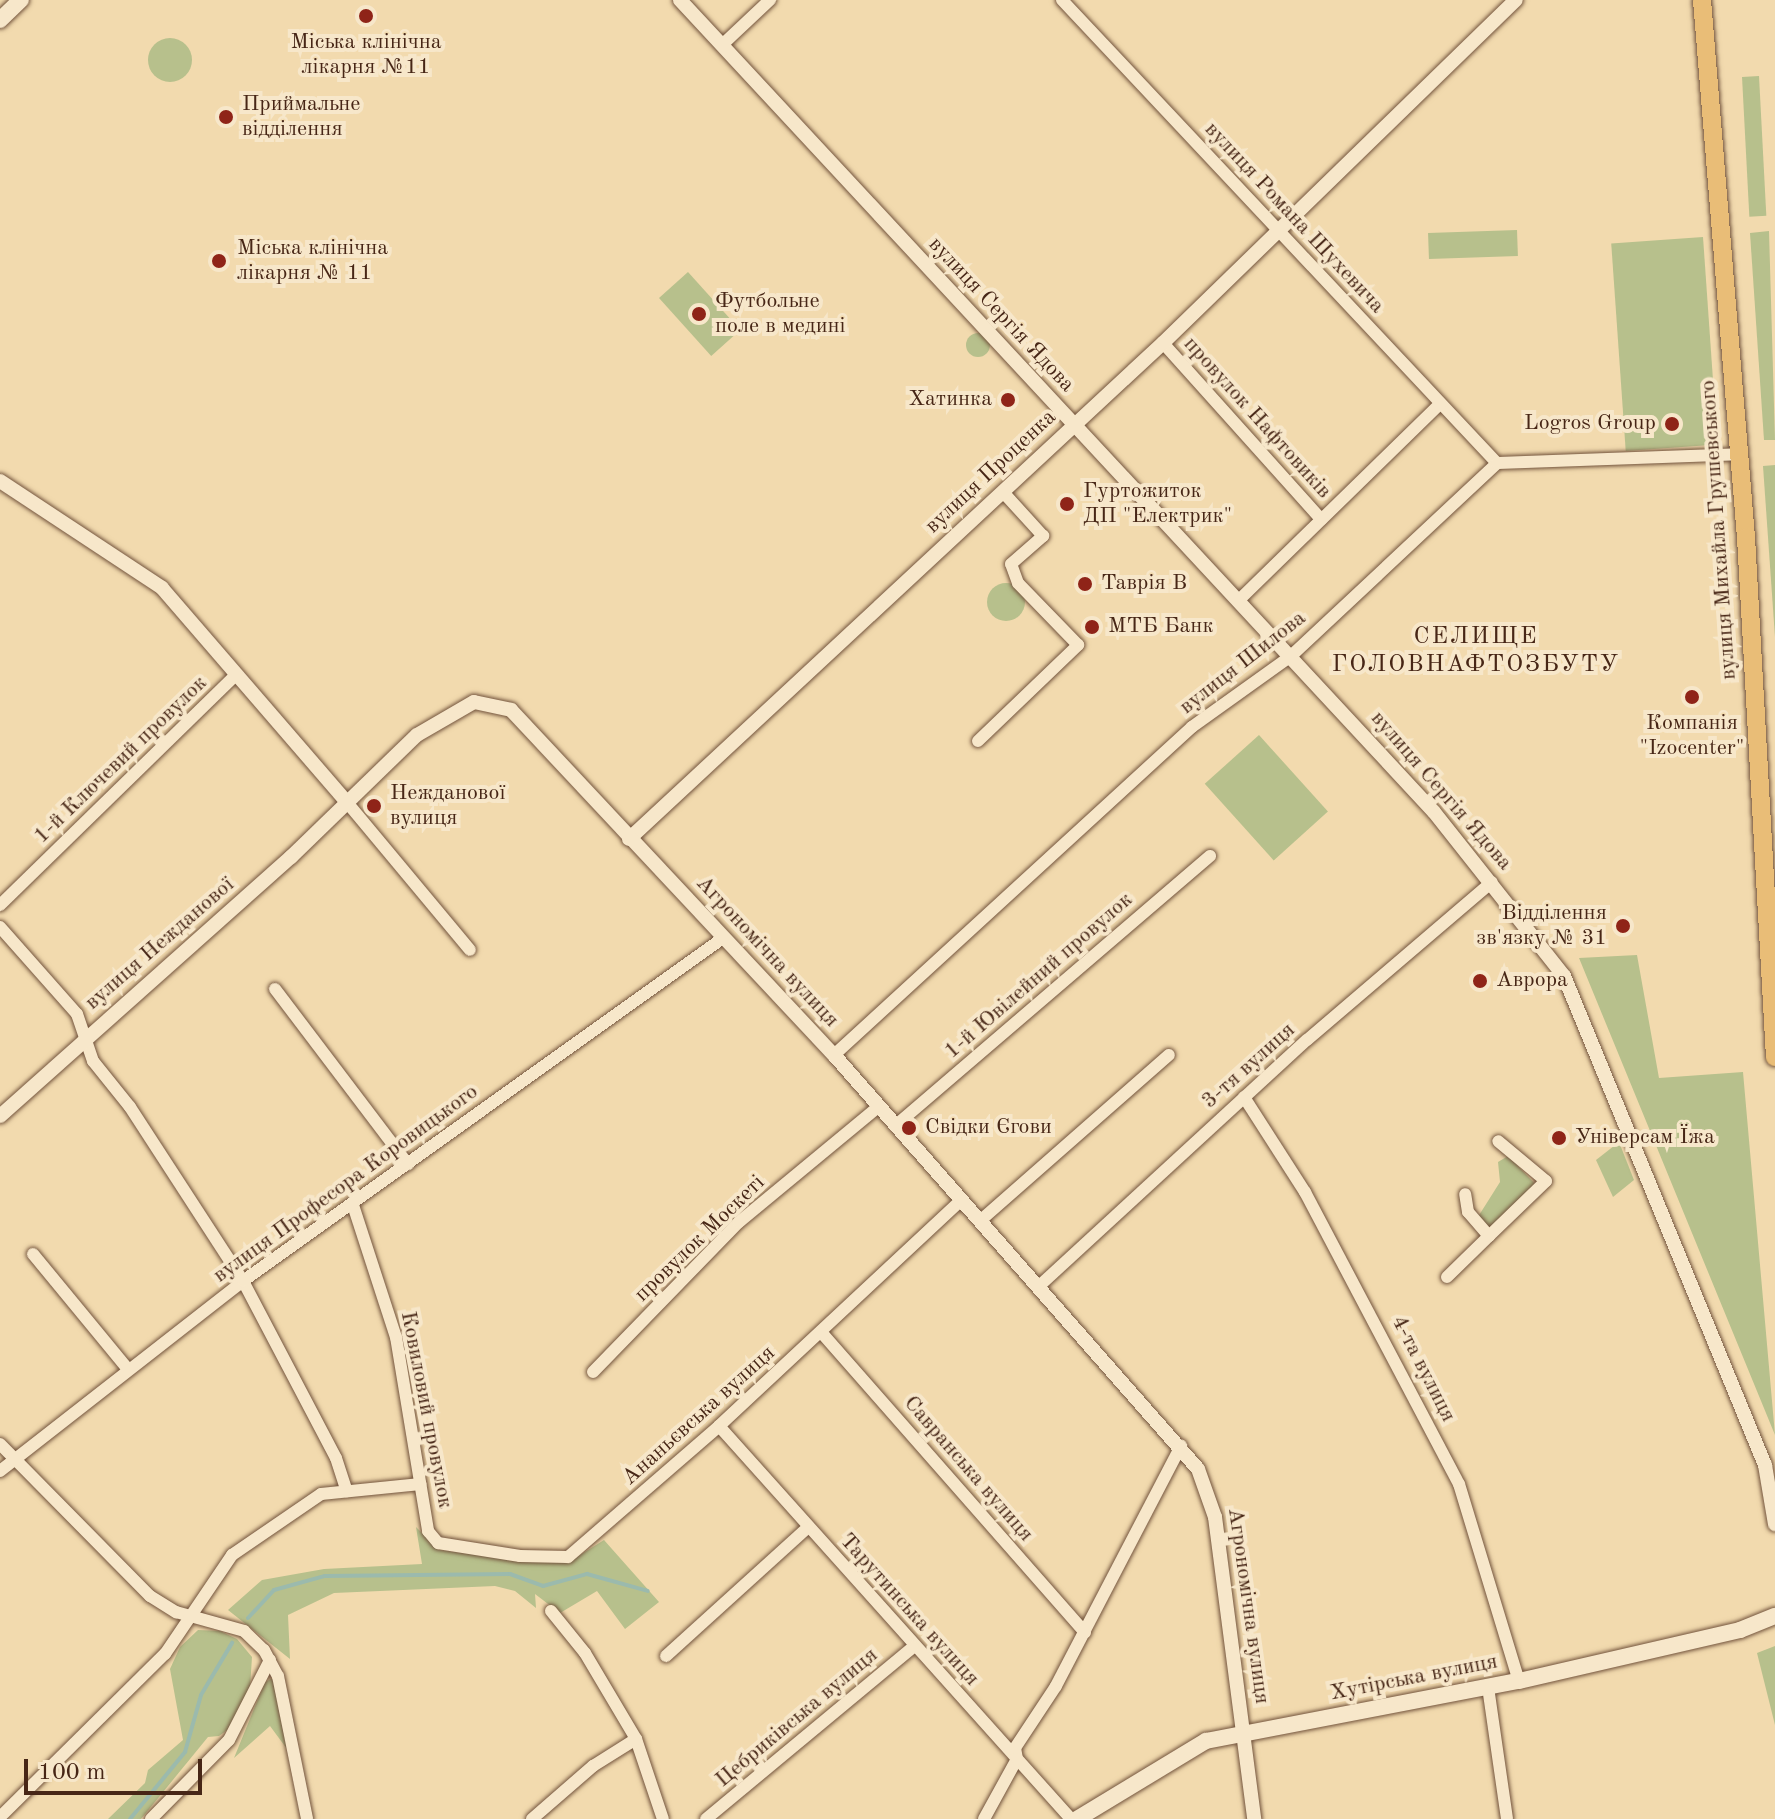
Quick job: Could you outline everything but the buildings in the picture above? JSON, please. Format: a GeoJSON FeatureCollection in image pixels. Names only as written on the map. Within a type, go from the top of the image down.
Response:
{"type":"FeatureCollection","features":[{"type":"Feature","properties":{"kind":"main road"},"geometry":{"type":"LineString","coordinates":[[2,15],[21,0]]}},
{"type":"Feature","properties":{"kind":"main road","name":"вулиця Михайла Грушевського"},"geometry":{"type":"LineString","coordinates":[[1702,0],[1739,454],[1775,1057]]}},
{"type":"Feature","properties":{"kind":"main road","name":"Хутірська вулиця"},"geometry":{"type":"LineString","coordinates":[[1074,1819],[1206,1741],[1519,1681],[1740,1630],[1775,1616]]}},
{"type":"Feature","properties":{"kind":"street","name":"вулиця Сергія Ядова"},"geometry":{"type":"LineString","coordinates":[[680,0],[1073,426],[1291,656],[1492,882],[1564,976],[1580,1007],[1765,1465],[1775,1524]]}},
{"type":"Feature","properties":{"kind":"street"},"geometry":{"type":"LineString","coordinates":[[722,45],[770,0]]}},
{"type":"Feature","properties":{"kind":"street","name":"вулиця Романа Шухевича"},"geometry":{"type":"LineString","coordinates":[[1062,0],[1497,463]]}},
{"type":"Feature","properties":{"kind":"street","name":"вулиця Проценка"},"geometry":{"type":"LineString","coordinates":[[629,839],[1163,343],[1516,0]]}},
{"type":"Feature","properties":{"kind":"street","name":"провулок Нафтовиків"},"geometry":{"type":"LineString","coordinates":[[1163,343],[1321,519]]}},
{"type":"Feature","properties":{"kind":"street","name":"провулок Нафтовиків"},"geometry":{"type":"LineString","coordinates":[[1239,600],[1440,404]]}},
{"type":"Feature","properties":{"kind":"street"},"geometry":{"type":"LineString","coordinates":[[1497,463],[1739,454]]}},
{"type":"Feature","properties":{"kind":"street","name":"вулиця Шилова"},"geometry":{"type":"LineString","coordinates":[[834,1055],[1192,727],[1291,656],[1497,463]]}},
{"type":"Feature","properties":{"kind":"street"},"geometry":{"type":"LineString","coordinates":[[0,481],[143,572],[190,618],[235,676],[345,800],[470,950]]}},
{"type":"Feature","properties":{"kind":"street"},"geometry":{"type":"LineString","coordinates":[[978,741],[1078,645],[1018,583],[1011,564],[1043,536],[1003,492]]}},
{"type":"Feature","properties":{"kind":"street","name":"1-й Ключевий провулок"},"geometry":{"type":"LineString","coordinates":[[0,905],[235,676]]}},
{"type":"Feature","properties":{"kind":"street","name":"Агрономічна вулиця"},"geometry":{"type":"LineString","coordinates":[[345,800],[430,725],[458,707],[485,700],[523,720],[629,839],[834,1055],[877,1108],[960,1201],[981,1220],[1181,1446],[1209,1492],[1215,1517],[1254,1819]]}},
{"type":"Feature","properties":{"kind":"street","name":"вулиця Нежданової"},"geometry":{"type":"LineString","coordinates":[[0,1116],[291,857],[345,800]]}},
{"type":"Feature","properties":{"kind":"street","name":"1-й Ювілейний провулок"},"geometry":{"type":"LineString","coordinates":[[895,1126],[1210,856]]}},
{"type":"Feature","properties":{"kind":"street","name":"3-тя вулиця"},"geometry":{"type":"LineString","coordinates":[[1038,1287],[1244,1097],[1492,882]]}},
{"type":"Feature","properties":{"kind":"street"},"geometry":{"type":"LineString","coordinates":[[0,927],[77,1014],[93,1061],[130,1107],[243,1281],[336,1458],[347,1491]]}},
{"type":"Feature","properties":{"kind":"street","name":"вулиця Професора Коровицького"},"geometry":{"type":"LineString","coordinates":[[0,1471],[13,1457],[243,1281],[723,938]]}},
{"type":"Feature","properties":{"kind":"street"},"geometry":{"type":"LineString","coordinates":[[275,989],[408,1164]]}},
{"type":"Feature","properties":{"kind":"street"},"geometry":{"type":"LineString","coordinates":[[981,1220],[1169,1055]]}},
{"type":"Feature","properties":{"kind":"street","name":"4-та вулиця"},"geometry":{"type":"LineString","coordinates":[[1244,1097],[1305,1192],[1459,1484],[1519,1681]]}},
{"type":"Feature","properties":{"kind":"street","name":"провулок Москеті"},"geometry":{"type":"LineString","coordinates":[[593,1372],[739,1222],[877,1108]]}},
{"type":"Feature","properties":{"kind":"street"},"geometry":{"type":"LineString","coordinates":[[1447,1277],[1546,1181],[1498,1141]]}},
{"type":"Feature","properties":{"kind":"street"},"geometry":{"type":"LineString","coordinates":[[1465,1194],[1468,1212],[1489,1236]]}},
{"type":"Feature","properties":{"kind":"street","name":"Ананьєвська вулиця"},"geometry":{"type":"LineString","coordinates":[[428,1531],[438,1543],[520,1556],[568,1557],[719,1426],[960,1201]]}},
{"type":"Feature","properties":{"kind":"street","name":"Ковиловий провулок"},"geometry":{"type":"LineString","coordinates":[[353,1205],[396,1337],[428,1531]]}},
{"type":"Feature","properties":{"kind":"street"},"geometry":{"type":"LineString","coordinates":[[33,1254],[127,1368]]}},
{"type":"Feature","properties":{"kind":"street","name":"Савранська вулиця"},"geometry":{"type":"LineString","coordinates":[[821,1332],[1085,1632]]}},
{"type":"Feature","properties":{"kind":"street","name":"Тарутинська вулиця"},"geometry":{"type":"LineString","coordinates":[[719,1426],[913,1647],[1074,1819]]}},
{"type":"Feature","properties":{"kind":"street"},"geometry":{"type":"LineString","coordinates":[[0,1444],[150,1596],[191,1617],[244,1631],[270,1660],[307,1819]]}},
{"type":"Feature","properties":{"kind":"street"},"geometry":{"type":"LineString","coordinates":[[984,1819],[1017,1759],[1015,1748],[1085,1632],[1181,1446]]}},
{"type":"Feature","properties":{"kind":"street"},"geometry":{"type":"LineString","coordinates":[[0,1817],[107,1716],[191,1617],[232,1555],[310,1500],[347,1491],[421,1484]]}},
{"type":"Feature","properties":{"kind":"street"},"geometry":{"type":"LineString","coordinates":[[666,1656],[807,1528]]}},
{"type":"Feature","properties":{"kind":"street"},"geometry":{"type":"LineString","coordinates":[[551,1611],[585,1653],[636,1739],[663,1819]]}},
{"type":"Feature","properties":{"kind":"street","name":"Цебриківська вулиця"},"geometry":{"type":"LineString","coordinates":[[706,1819],[913,1647]]}},
{"type":"Feature","properties":{"kind":"street"},"geometry":{"type":"LineString","coordinates":[[151,1819],[237,1729],[270,1660]]}},
{"type":"Feature","properties":{"kind":"street"},"geometry":{"type":"LineString","coordinates":[[1488,1687],[1507,1819]]}},
{"type":"Feature","properties":{"kind":"street"},"geometry":{"type":"LineString","coordinates":[[532,1819],[593,1766],[636,1739]]}},
{"type":"Feature","properties":{"kind":"green space"},"geometry":{"type":"Polygon","coordinates":[[[170,38],[185,45],[192,60],[185,75],[170,82],[155,75],[148,60],[155,45],[170,38]]]}},
{"type":"Feature","properties":{"kind":"green space"},"geometry":{"type":"Polygon","coordinates":[[[1759,76],[1766,216],[1749,217],[1742,77],[1759,76]]]}},
{"type":"Feature","properties":{"kind":"green space"},"geometry":{"type":"Polygon","coordinates":[[[1517,230],[1518,256],[1429,259],[1428,233],[1517,230]]]}},
{"type":"Feature","properties":{"kind":"green space"},"geometry":{"type":"Polygon","coordinates":[[[1769,231],[1775,440],[1764,440],[1750,233],[1769,231]]]}},
{"type":"Feature","properties":{"kind":"green space"},"geometry":{"type":"Polygon","coordinates":[[[1703,237],[1718,444],[1626,451],[1611,243],[1703,237]]]}},
{"type":"Feature","properties":{"kind":"green space","name":"Футбольне поле в медині"},"geometry":{"type":"Polygon","coordinates":[[[688,272],[740,330],[711,356],[659,298],[688,272]]]}},
{"type":"Feature","properties":{"kind":"green space"},"geometry":{"type":"Polygon","coordinates":[[[978,333],[986,337],[990,345],[986,353],[978,357],[970,353],[966,345],[970,337],[978,333]]]}},
{"type":"Feature","properties":{"kind":"green space"},"geometry":{"type":"Polygon","coordinates":[[[1775,465],[1775,637],[1763,466],[1775,465]]]}},
{"type":"Feature","properties":{"kind":"green space"},"geometry":{"type":"Polygon","coordinates":[[[1006,583],[1020,588],[1025,602],[1020,616],[1006,621],[992,616],[987,602],[992,588],[1006,583]]]}},
{"type":"Feature","properties":{"kind":"green space"},"geometry":{"type":"Polygon","coordinates":[[[1259,735],[1328,812],[1274,860],[1205,784],[1259,735]]]}},
{"type":"Feature","properties":{"kind":"green space"},"geometry":{"type":"Polygon","coordinates":[[[1637,955],[1659,1078],[1743,1072],[1775,1435],[1579,958],[1637,955]]]}},
{"type":"Feature","properties":{"kind":"green space"},"geometry":{"type":"Polygon","coordinates":[[[1619,1142],[1634,1180],[1613,1197],[1596,1160],[1619,1142]]]}},
{"type":"Feature","properties":{"kind":"green space"},"geometry":{"type":"Polygon","coordinates":[[[1508,1156],[1540,1189],[1494,1233],[1476,1220],[1500,1182],[1498,1162],[1508,1156]]]}},
{"type":"Feature","properties":{"kind":"green space"},"geometry":{"type":"Polygon","coordinates":[[[416,1527],[439,1550],[518,1560],[569,1562],[604,1540],[659,1602],[625,1629],[597,1591],[560,1613],[535,1594],[536,1608],[515,1591],[495,1586],[334,1593],[288,1615],[290,1659],[228,1610],[262,1580],[324,1569],[422,1564],[416,1527]]]}},
{"type":"Feature","properties":{"kind":"green space"},"geometry":{"type":"Polygon","coordinates":[[[198,1630],[220,1631],[237,1639],[252,1657],[250,1688],[234,1725],[219,1736],[208,1737],[141,1819],[108,1819],[145,1783],[148,1770],[183,1740],[170,1669],[180,1647],[198,1630]]]}},
{"type":"Feature","properties":{"kind":"green space"},"geometry":{"type":"Polygon","coordinates":[[[1775,1646],[1775,1725],[1757,1653],[1775,1646]]]}},
{"type":"Feature","properties":{"kind":"green space"},"geometry":{"type":"Polygon","coordinates":[[[273,1678],[287,1749],[270,1726],[234,1758],[265,1682],[273,1678]]]}},
{"type":"Feature","properties":{"kind":"waterway"},"geometry":{"type":"LineString","coordinates":[[248,1618],[274,1590],[325,1576],[510,1574],[543,1586],[587,1574],[648,1591]]}},
{"type":"Feature","properties":{"kind":"waterway"},"geometry":{"type":"LineString","coordinates":[[130,1819],[185,1752],[201,1695],[232,1643]]}},
{"type":"Feature","properties":{"kind":"place","name":"Міська клінічна лікарня №11"},"geometry":{"type":"Point","coordinates":[366,16]}},
{"type":"Feature","properties":{"kind":"place","name":"Приймальне відділення"},"geometry":{"type":"Point","coordinates":[226,117]}},
{"type":"Feature","properties":{"kind":"place","name":"Міська клінічна лікарня № 11"},"geometry":{"type":"Point","coordinates":[219,261]}},
{"type":"Feature","properties":{"kind":"place","name":"Футбольне поле в медині"},"geometry":{"type":"Point","coordinates":[699,314]}},
{"type":"Feature","properties":{"kind":"place","name":"Хатинка"},"geometry":{"type":"Point","coordinates":[1008,400]}},
{"type":"Feature","properties":{"kind":"place","name":"Logros Group"},"geometry":{"type":"Point","coordinates":[1672,424]}},
{"type":"Feature","properties":{"kind":"place","name":"Гуртожиток ДП \"Електрик\""},"geometry":{"type":"Point","coordinates":[1067,504]}},
{"type":"Feature","properties":{"kind":"place","name":"Таврія В"},"geometry":{"type":"Point","coordinates":[1085,584]}},
{"type":"Feature","properties":{"kind":"place","name":"МТБ Банк"},"geometry":{"type":"Point","coordinates":[1092,627]}},
{"type":"Feature","properties":{"kind":"place","name":"Компанія \"Izocenter\""},"geometry":{"type":"Point","coordinates":[1692,697]}},
{"type":"Feature","properties":{"kind":"place","name":"Нежданової вулиця"},"geometry":{"type":"Point","coordinates":[374,806]}},
{"type":"Feature","properties":{"kind":"place","name":"Відділення зв'язку № 31"},"geometry":{"type":"Point","coordinates":[1623,926]}},
{"type":"Feature","properties":{"kind":"place","name":"Аврора"},"geometry":{"type":"Point","coordinates":[1480,981]}},
{"type":"Feature","properties":{"kind":"place","name":"Свідки Єгови"},"geometry":{"type":"Point","coordinates":[909,1128]}},
{"type":"Feature","properties":{"kind":"place","name":"Універсам Їжа"},"geometry":{"type":"Point","coordinates":[1559,1138]}},
{"type":"Feature","properties":{"kind":"district","name":"СЕЛИЩЕ ГОЛОВНАФТОЗБУТУ"},"geometry":{"type":"Point","coordinates":[1476,652]}}]}
